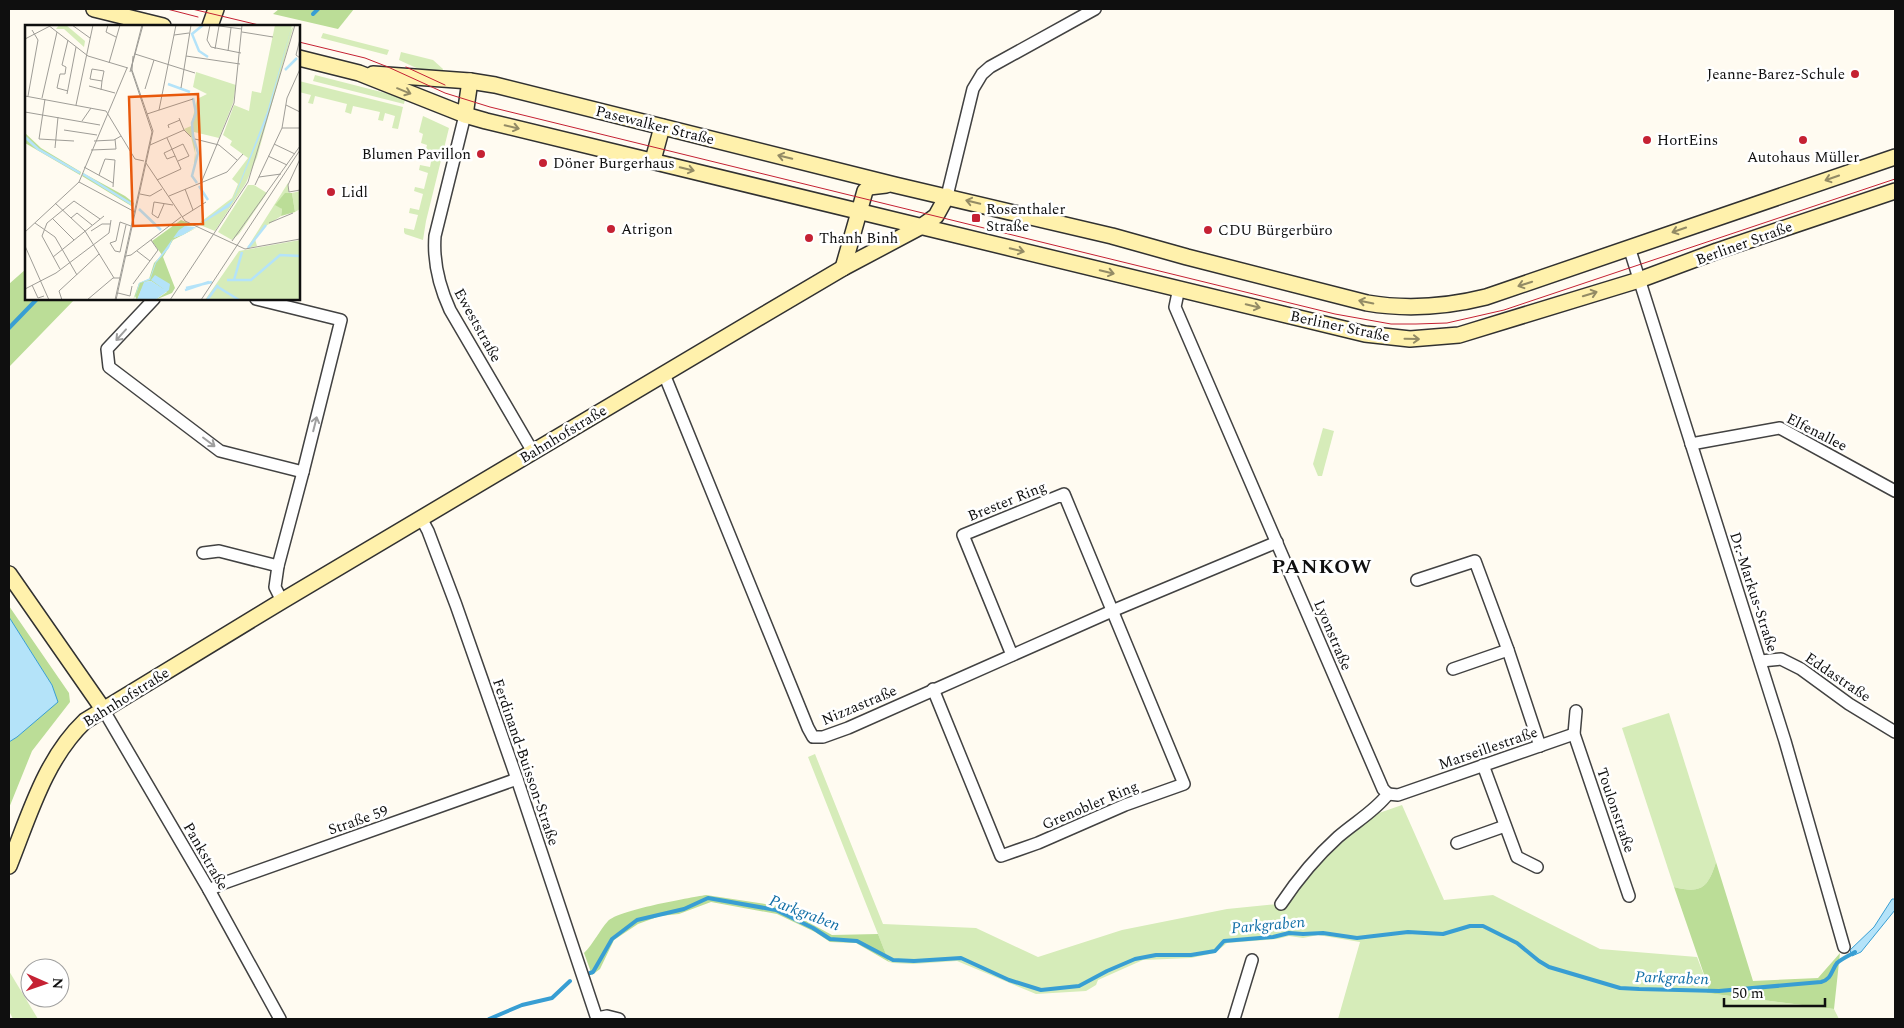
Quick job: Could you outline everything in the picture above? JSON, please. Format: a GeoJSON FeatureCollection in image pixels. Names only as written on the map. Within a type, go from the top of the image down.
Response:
{"type":"FeatureCollection","features":[{"type":"Feature","properties":{"kind":"main road"},"geometry":{"type":"LineString","coordinates":[[94,9],[160,25]]}},
{"type":"Feature","properties":{"kind":"main road"},"geometry":{"type":"LineString","coordinates":[[210,25],[216,9]]}},
{"type":"Feature","properties":{"kind":"main road","name":"Pasewalker Straße"},"geometry":{"type":"LineString","coordinates":[[300,58],[359,73],[465,115],[922,226]]}},
{"type":"Feature","properties":{"kind":"main road","name":"Pasewalker Straße"},"geometry":{"type":"LineString","coordinates":[[359,73],[470,80],[495,85],[895,185],[947,196]]}},
{"type":"Feature","properties":{"kind":"main road"},"geometry":{"type":"LineString","coordinates":[[465,115],[470,80]]}},
{"type":"Feature","properties":{"kind":"main road"},"geometry":{"type":"LineString","coordinates":[[653,160],[662,126]]}},
{"type":"Feature","properties":{"kind":"main road","name":"Berliner Straße"},"geometry":{"type":"LineString","coordinates":[[947,196],[1112,236],[1367,303],[1391,307],[1433,307],[1468,302],[1547,277],[1629,247],[1895,157]]}},
{"type":"Feature","properties":{"kind":"main road"},"geometry":{"type":"LineString","coordinates":[[844,268],[865,191],[869,187],[895,185]]}},
{"type":"Feature","properties":{"kind":"main road","name":"Berliner Straße"},"geometry":{"type":"LineString","coordinates":[[922,226],[1365,334],[1418,339],[1447,337],[1467,333],[1639,280],[1717,250],[1895,191]]}},
{"type":"Feature","properties":{"kind":"main road","name":"Bahnhofstraße"},"geometry":{"type":"LineString","coordinates":[[9,866],[40,786],[59,752],[77,728],[85,721],[282,600],[664,374],[844,268],[922,226],[936,216],[947,196]]}},
{"type":"Feature","properties":{"kind":"main road"},"geometry":{"type":"LineString","coordinates":[[9,574],[103,709]]}},
{"type":"Feature","properties":{"kind":"street"},"geometry":{"type":"LineString","coordinates":[[947,196],[973,89],[982,74],[990,67],[1095,9]]}},
{"type":"Feature","properties":{"kind":"street","name":"Eweststraße"},"geometry":{"type":"LineString","coordinates":[[465,115],[435,236],[435,266],[441,290],[450,310],[533,452]]}},
{"type":"Feature","properties":{"kind":"street","name":"Dr.-Markus-Straße"},"geometry":{"type":"LineString","coordinates":[[1629,247],[1785,741],[1844,947]]}},
{"type":"Feature","properties":{"kind":"street","name":"Lyonstraße"},"geometry":{"type":"LineString","coordinates":[[1180,288],[1175,307],[1383,789],[1388,794]]}},
{"type":"Feature","properties":{"kind":"street"},"geometry":{"type":"LineString","coordinates":[[153,300],[108,349],[109,367],[220,450],[303,472]]}},
{"type":"Feature","properties":{"kind":"street"},"geometry":{"type":"LineString","coordinates":[[260,300],[341,320],[278,566],[274,587],[282,600]]}},
{"type":"Feature","properties":{"kind":"street","name":"Nizzastraße"},"geometry":{"type":"LineString","coordinates":[[664,374],[810,734],[813,737],[828,736],[1112,611],[1277,542]]}},
{"type":"Feature","properties":{"kind":"street","name":"Elfenallee"},"geometry":{"type":"LineString","coordinates":[[1690,444],[1780,428],[1895,491]]}},
{"type":"Feature","properties":{"kind":"street","name":"Brester Ring"},"geometry":{"type":"LineString","coordinates":[[1012,655],[963,535],[1064,494],[1112,611]]}},
{"type":"Feature","properties":{"kind":"street","name":"Ferdinand-Buisson-Straße"},"geometry":{"type":"LineString","coordinates":[[421,518],[428,531],[456,605],[517,779],[597,1019]]}},
{"type":"Feature","properties":{"kind":"street"},"geometry":{"type":"LineString","coordinates":[[203,553],[219,551],[278,566]]}},
{"type":"Feature","properties":{"kind":"street"},"geometry":{"type":"LineString","coordinates":[[1418,580],[1475,561],[1508,650],[1540,746]]}},
{"type":"Feature","properties":{"kind":"street","name":"Grenobler Ring"},"geometry":{"type":"LineString","coordinates":[[934,689],[1001,856],[1038,843],[1125,805],[1184,784],[1112,611]]}},
{"type":"Feature","properties":{"kind":"street"},"geometry":{"type":"LineString","coordinates":[[1453,669],[1508,650]]}},
{"type":"Feature","properties":{"kind":"street","name":"Eddastraße"},"geometry":{"type":"LineString","coordinates":[[1760,661],[1781,659],[1801,669],[1849,704],[1895,732]]}},
{"type":"Feature","properties":{"kind":"street","name":"Pankstraße"},"geometry":{"type":"LineString","coordinates":[[103,709],[209,890],[280,1019]]}},
{"type":"Feature","properties":{"kind":"street"},"geometry":{"type":"LineString","coordinates":[[1574,734],[1576,711]]}},
{"type":"Feature","properties":{"kind":"street","name":"Marseillestraße"},"geometry":{"type":"LineString","coordinates":[[1388,794],[1398,795],[1574,734]]}},
{"type":"Feature","properties":{"kind":"street","name":"Toulonstraße"},"geometry":{"type":"LineString","coordinates":[[1574,734],[1629,896]]}},
{"type":"Feature","properties":{"kind":"street"},"geometry":{"type":"LineString","coordinates":[[1483,765],[1517,857],[1537,867]]}},
{"type":"Feature","properties":{"kind":"street","name":"Straße 59"},"geometry":{"type":"LineString","coordinates":[[209,890],[517,779]]}},
{"type":"Feature","properties":{"kind":"street"},"geometry":{"type":"LineString","coordinates":[[1281,904],[1299,879],[1338,837],[1380,804],[1388,794]]}},
{"type":"Feature","properties":{"kind":"street"},"geometry":{"type":"LineString","coordinates":[[1457,843],[1505,826]]}},
{"type":"Feature","properties":{"kind":"street"},"geometry":{"type":"LineString","coordinates":[[1234,1019],[1252,960]]}},
{"type":"Feature","properties":{"kind":"street"},"geometry":{"type":"LineString","coordinates":[[597,1019],[608,1016],[619,1019]]}},
{"type":"Feature","properties":{"kind":"green space"},"geometry":{"type":"Polygon","coordinates":[[[279,9],[354,9],[338,29],[273,14],[279,9]]]}},
{"type":"Feature","properties":{"kind":"green space"},"geometry":{"type":"Polygon","coordinates":[[[323,33],[389,50],[387,55],[321,38],[323,33]]]}},
{"type":"Feature","properties":{"kind":"green space"},"geometry":{"type":"Polygon","coordinates":[[[401,52],[433,60],[443,69],[442,73],[425,72],[399,60],[401,52]]]}},
{"type":"Feature","properties":{"kind":"green space"},"geometry":{"type":"Polygon","coordinates":[[[315,75],[397,96],[405,99],[404,104],[313,81],[315,75]]]}},
{"type":"Feature","properties":{"kind":"green space"},"geometry":{"type":"Polygon","coordinates":[[[300,81],[403,107],[398,129],[392,128],[395,116],[385,113],[383,121],[378,120],[380,112],[353,106],[351,114],[345,112],[347,104],[315,96],[313,104],[308,103],[311,95],[300,92],[300,81]]]}},
{"type":"Feature","properties":{"kind":"green space"},"geometry":{"type":"Polygon","coordinates":[[[423,116],[449,128],[423,240],[405,234],[404,228],[414,230],[418,215],[409,213],[410,208],[419,210],[423,194],[414,191],[415,187],[424,189],[428,173],[419,170],[420,165],[430,167],[433,152],[426,149],[427,145],[421,143],[423,134],[419,132],[423,116]]]}},
{"type":"Feature","properties":{"kind":"green space"},"geometry":{"type":"Polygon","coordinates":[[[25,270],[25,300],[74,300],[9,367],[9,284],[25,270]]]}},
{"type":"Feature","properties":{"kind":"green space"},"geometry":{"type":"Polygon","coordinates":[[[1323,428],[1334,431],[1322,476],[1318,476],[1313,464],[1323,428]]]}},
{"type":"Feature","properties":{"kind":"green space"},"geometry":{"type":"Polygon","coordinates":[[[9,606],[69,693],[70,702],[32,751],[9,808],[9,742],[57,702],[52,685],[9,617],[9,606]]]}},
{"type":"Feature","properties":{"kind":"green space"},"geometry":{"type":"Polygon","coordinates":[[[1669,713],[1716,862],[1706,883],[1702,887],[1691,890],[1674,887],[1622,728],[1669,713]]]}},
{"type":"Feature","properties":{"kind":"green space"},"geometry":{"type":"Polygon","coordinates":[[[815,754],[883,924],[976,928],[1038,957],[1122,930],[1227,909],[1278,904],[1287,906],[1324,860],[1352,833],[1379,813],[1402,805],[1444,900],[1493,895],[1600,949],[1697,957],[1708,986],[1707,993],[1834,1009],[1839,1019],[1338,1019],[1360,942],[1318,935],[1303,938],[1289,936],[1277,939],[1227,943],[1215,953],[1191,958],[1143,960],[1098,980],[1096,985],[1086,991],[1036,994],[957,961],[913,964],[889,962],[808,757],[815,754]]]}},
{"type":"Feature","properties":{"kind":"green space"},"geometry":{"type":"Polygon","coordinates":[[[1716,862],[1753,981],[1818,978],[1840,953],[1834,1009],[1707,993],[1708,986],[1674,887],[1691,890],[1702,887],[1710,878],[1716,862]]]}},
{"type":"Feature","properties":{"kind":"green space"},"geometry":{"type":"Polygon","coordinates":[[[706,895],[778,906],[832,935],[878,934],[889,962],[856,943],[830,942],[815,932],[777,914],[711,902],[679,914],[660,916],[638,924],[614,940],[600,969],[592,975],[584,953],[608,921],[639,909],[706,895]]]}},
{"type":"Feature","properties":{"kind":"green space"},"geometry":{"type":"Polygon","coordinates":[[[9,971],[20,989],[20,1008],[31,1008],[38,1019],[13,1019],[9,1011],[9,971]]]}},
{"type":"Feature","properties":{"kind":"water"},"geometry":{"type":"Polygon","coordinates":[[[9,617],[52,685],[58,702],[9,742],[9,617]]]}},
{"type":"Feature","properties":{"kind":"water"},"geometry":{"type":"Polygon","coordinates":[[[1892,899],[1895,899],[1895,910],[1861,952],[1852,956],[1850,950],[1874,927],[1892,899]]]}},
{"type":"Feature","properties":{"kind":"waterway"},"geometry":{"type":"LineString","coordinates":[[313,14],[318,9]]}},
{"type":"Feature","properties":{"kind":"waterway"},"geometry":{"type":"LineString","coordinates":[[9,328],[36,300]]}},
{"type":"Feature","properties":{"kind":"waterway","name":"Parkgraben"},"geometry":{"type":"LineString","coordinates":[[590,973],[593,972],[612,939],[637,920],[684,909],[708,898],[776,910],[813,928],[830,939],[857,941],[893,960],[914,961],[961,958],[1009,980],[1041,990],[1079,986],[1135,959],[1156,955],[1191,955],[1215,951],[1224,941],[1273,937],[1289,933],[1323,933],[1357,938],[1408,932],[1443,934],[1470,926],[1483,926],[1517,943],[1549,967],[1620,988],[1639,989],[1719,991],[1821,982],[1829,977],[1837,963],[1855,952]]}},
{"type":"Feature","properties":{"kind":"waterway","name":"Parkgraben"},"geometry":{"type":"LineString","coordinates":[[489,1019],[522,1005],[552,998],[570,981]]}},
{"type":"Feature","properties":{"kind":"tram line"},"geometry":{"type":"LineString","coordinates":[[167,9],[198,17]]}},
{"type":"Feature","properties":{"kind":"tram line"},"geometry":{"type":"LineString","coordinates":[[192,9],[259,25]]}},
{"type":"Feature","properties":{"kind":"tram line"},"geometry":{"type":"LineString","coordinates":[[300,42],[365,58],[445,93],[490,107],[1335,314],[1391,324],[1447,323],[1504,310],[1895,179]]}},
{"type":"Feature","properties":{"kind":"tram line"},"geometry":{"type":"LineString","coordinates":[[406,67],[445,85]]}},
{"type":"Feature","properties":{"kind":"place","name":"Jeanne-Barez-Schule"},"geometry":{"type":"Point","coordinates":[1855,74]}},
{"type":"Feature","properties":{"kind":"place","name":"HortEins"},"geometry":{"type":"Point","coordinates":[1647,140]}},
{"type":"Feature","properties":{"kind":"place","name":"Autohaus Müller"},"geometry":{"type":"Point","coordinates":[1803,140]}},
{"type":"Feature","properties":{"kind":"place","name":"Blumen Pavillon"},"geometry":{"type":"Point","coordinates":[481,154]}},
{"type":"Feature","properties":{"kind":"place","name":"Döner Burgerhaus"},"geometry":{"type":"Point","coordinates":[543,163]}},
{"type":"Feature","properties":{"kind":"place","name":"Lidl"},"geometry":{"type":"Point","coordinates":[331,192]}},
{"type":"Feature","properties":{"kind":"place","name":"Rosenthaler Straße"},"geometry":{"type":"Point","coordinates":[976,218]}},
{"type":"Feature","properties":{"kind":"place","name":"Atrigon"},"geometry":{"type":"Point","coordinates":[611,229]}},
{"type":"Feature","properties":{"kind":"place","name":"CDU Bürgerbüro"},"geometry":{"type":"Point","coordinates":[1208,230]}},
{"type":"Feature","properties":{"kind":"place","name":"Thanh Binh"},"geometry":{"type":"Point","coordinates":[809,238]}},
{"type":"Feature","properties":{"kind":"district","name":"PANKOW"},"geometry":{"type":"Point","coordinates":[1322,566]}}]}
